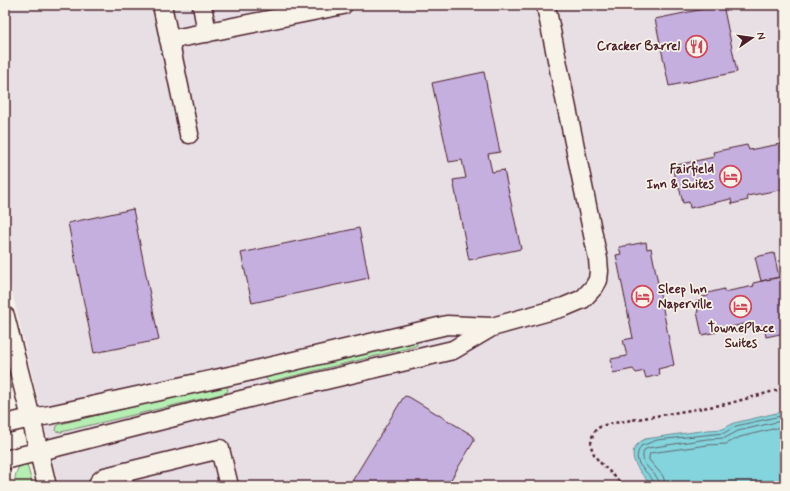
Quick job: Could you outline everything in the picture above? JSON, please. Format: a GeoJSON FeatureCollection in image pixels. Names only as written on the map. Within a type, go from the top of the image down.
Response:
{"type":"FeatureCollection","features":[{"type":"Feature","properties":{"kind":"street"},"geometry":{"type":"LineString","coordinates":[[162,5],[189,134]]}},
{"type":"Feature","properties":{"kind":"street"},"geometry":{"type":"LineString","coordinates":[[202,5],[207,33]]}},
{"type":"Feature","properties":{"kind":"street"},"geometry":{"type":"LineString","coordinates":[[169,40],[342,5]]}},
{"type":"Feature","properties":{"kind":"street"},"geometry":{"type":"LineString","coordinates":[[5,460],[245,399],[452,350],[492,328],[574,304],[583,299],[594,287],[599,271],[597,252],[547,11]]}},
{"type":"Feature","properties":{"kind":"street"},"geometry":{"type":"LineString","coordinates":[[5,316],[47,486]]}},
{"type":"Feature","properties":{"kind":"street"},"geometry":{"type":"LineString","coordinates":[[5,424],[243,373],[447,325],[492,328]]}},
{"type":"Feature","properties":{"kind":"street"},"geometry":{"type":"LineString","coordinates":[[98,486],[99,482],[105,478],[220,450],[229,486]]}},
{"type":"Feature","properties":{"kind":"path"},"geometry":{"type":"LineString","coordinates":[[623,486],[619,480],[599,461],[591,449],[592,436],[600,427],[608,424],[727,404],[785,388]]}},
{"type":"Feature","properties":{"kind":"shaded area"},"geometry":{"type":"Polygon","coordinates":[[[5,5],[785,5],[785,486],[59,486],[5,264],[5,5]]]}},
{"type":"Feature","properties":{"kind":"green space"},"geometry":{"type":"Polygon","coordinates":[[[416,340],[417,345],[413,347],[269,382],[266,379],[267,375],[416,340]]]}},
{"type":"Feature","properties":{"kind":"green space"},"geometry":{"type":"Polygon","coordinates":[[[224,385],[227,386],[228,390],[226,393],[61,432],[56,431],[57,426],[60,424],[224,385]]]}},
{"type":"Feature","properties":{"kind":"green space"},"geometry":{"type":"Polygon","coordinates":[[[24,460],[26,461],[33,486],[15,486],[16,472],[24,460]]]}},
{"type":"Feature","properties":{"kind":"water"},"geometry":{"type":"Polygon","coordinates":[[[785,411],[785,486],[652,486],[642,475],[633,456],[634,450],[638,444],[645,439],[723,429],[734,423],[785,411]]]}},
{"type":"Feature","properties":{"kind":"building","name":"Cracker Barrel"},"geometry":{"type":"Polygon","coordinates":[[[723,5],[737,72],[669,86],[655,19],[723,5]]]}},
{"type":"Feature","properties":{"kind":"building"},"geometry":{"type":"Polygon","coordinates":[[[484,72],[500,152],[488,154],[492,172],[504,170],[521,249],[469,260],[453,180],[466,178],[462,160],[449,162],[432,83],[484,72]]]}},
{"type":"Feature","properties":{"kind":"building","name":"Fairfield Inn & Suites"},"geometry":{"type":"Polygon","coordinates":[[[785,143],[785,189],[747,196],[748,200],[732,204],[731,199],[690,208],[689,202],[683,203],[679,187],[677,188],[672,166],[714,157],[713,152],[747,145],[749,150],[785,143]]]}},
{"type":"Feature","properties":{"kind":"building"},"geometry":{"type":"Polygon","coordinates":[[[133,209],[159,340],[94,353],[68,223],[133,209]]]}},
{"type":"Feature","properties":{"kind":"building"},"geometry":{"type":"Polygon","coordinates":[[[359,228],[369,278],[252,303],[241,253],[359,228]]]}},
{"type":"Feature","properties":{"kind":"building","name":"Sleep Inn Naperville"},"geometry":{"type":"Polygon","coordinates":[[[646,242],[647,249],[651,248],[674,365],[658,369],[660,375],[646,378],[644,371],[636,373],[633,369],[613,373],[611,359],[627,356],[623,340],[633,338],[616,255],[621,254],[619,247],[646,242]]]}},
{"type":"Feature","properties":{"kind":"building"},"geometry":{"type":"Polygon","coordinates":[[[774,253],[779,277],[761,281],[755,257],[774,253]]]}},
{"type":"Feature","properties":{"kind":"building","name":"TownePlace Suites"},"geometry":{"type":"Polygon","coordinates":[[[785,276],[785,333],[766,337],[764,326],[750,329],[749,323],[702,335],[696,301],[702,299],[702,297],[708,296],[708,293],[724,289],[724,292],[754,286],[753,283],[785,276]]]}},
{"type":"Feature","properties":{"kind":"building"},"geometry":{"type":"Polygon","coordinates":[[[405,396],[472,435],[474,438],[474,441],[447,486],[349,486],[403,398],[405,396]]]}},
{"type":"Feature","properties":{"kind":"place","name":"Cracker Barrel"},"geometry":{"type":"Point","coordinates":[696,46]}},
{"type":"Feature","properties":{"kind":"place","name":"Fairfield Inn & Suites"},"geometry":{"type":"Point","coordinates":[730,176]}},
{"type":"Feature","properties":{"kind":"place","name":"Sleep Inn Naperville"},"geometry":{"type":"Point","coordinates":[642,296]}},
{"type":"Feature","properties":{"kind":"place","name":"TownePlace Suites"},"geometry":{"type":"Point","coordinates":[741,306]}}]}
